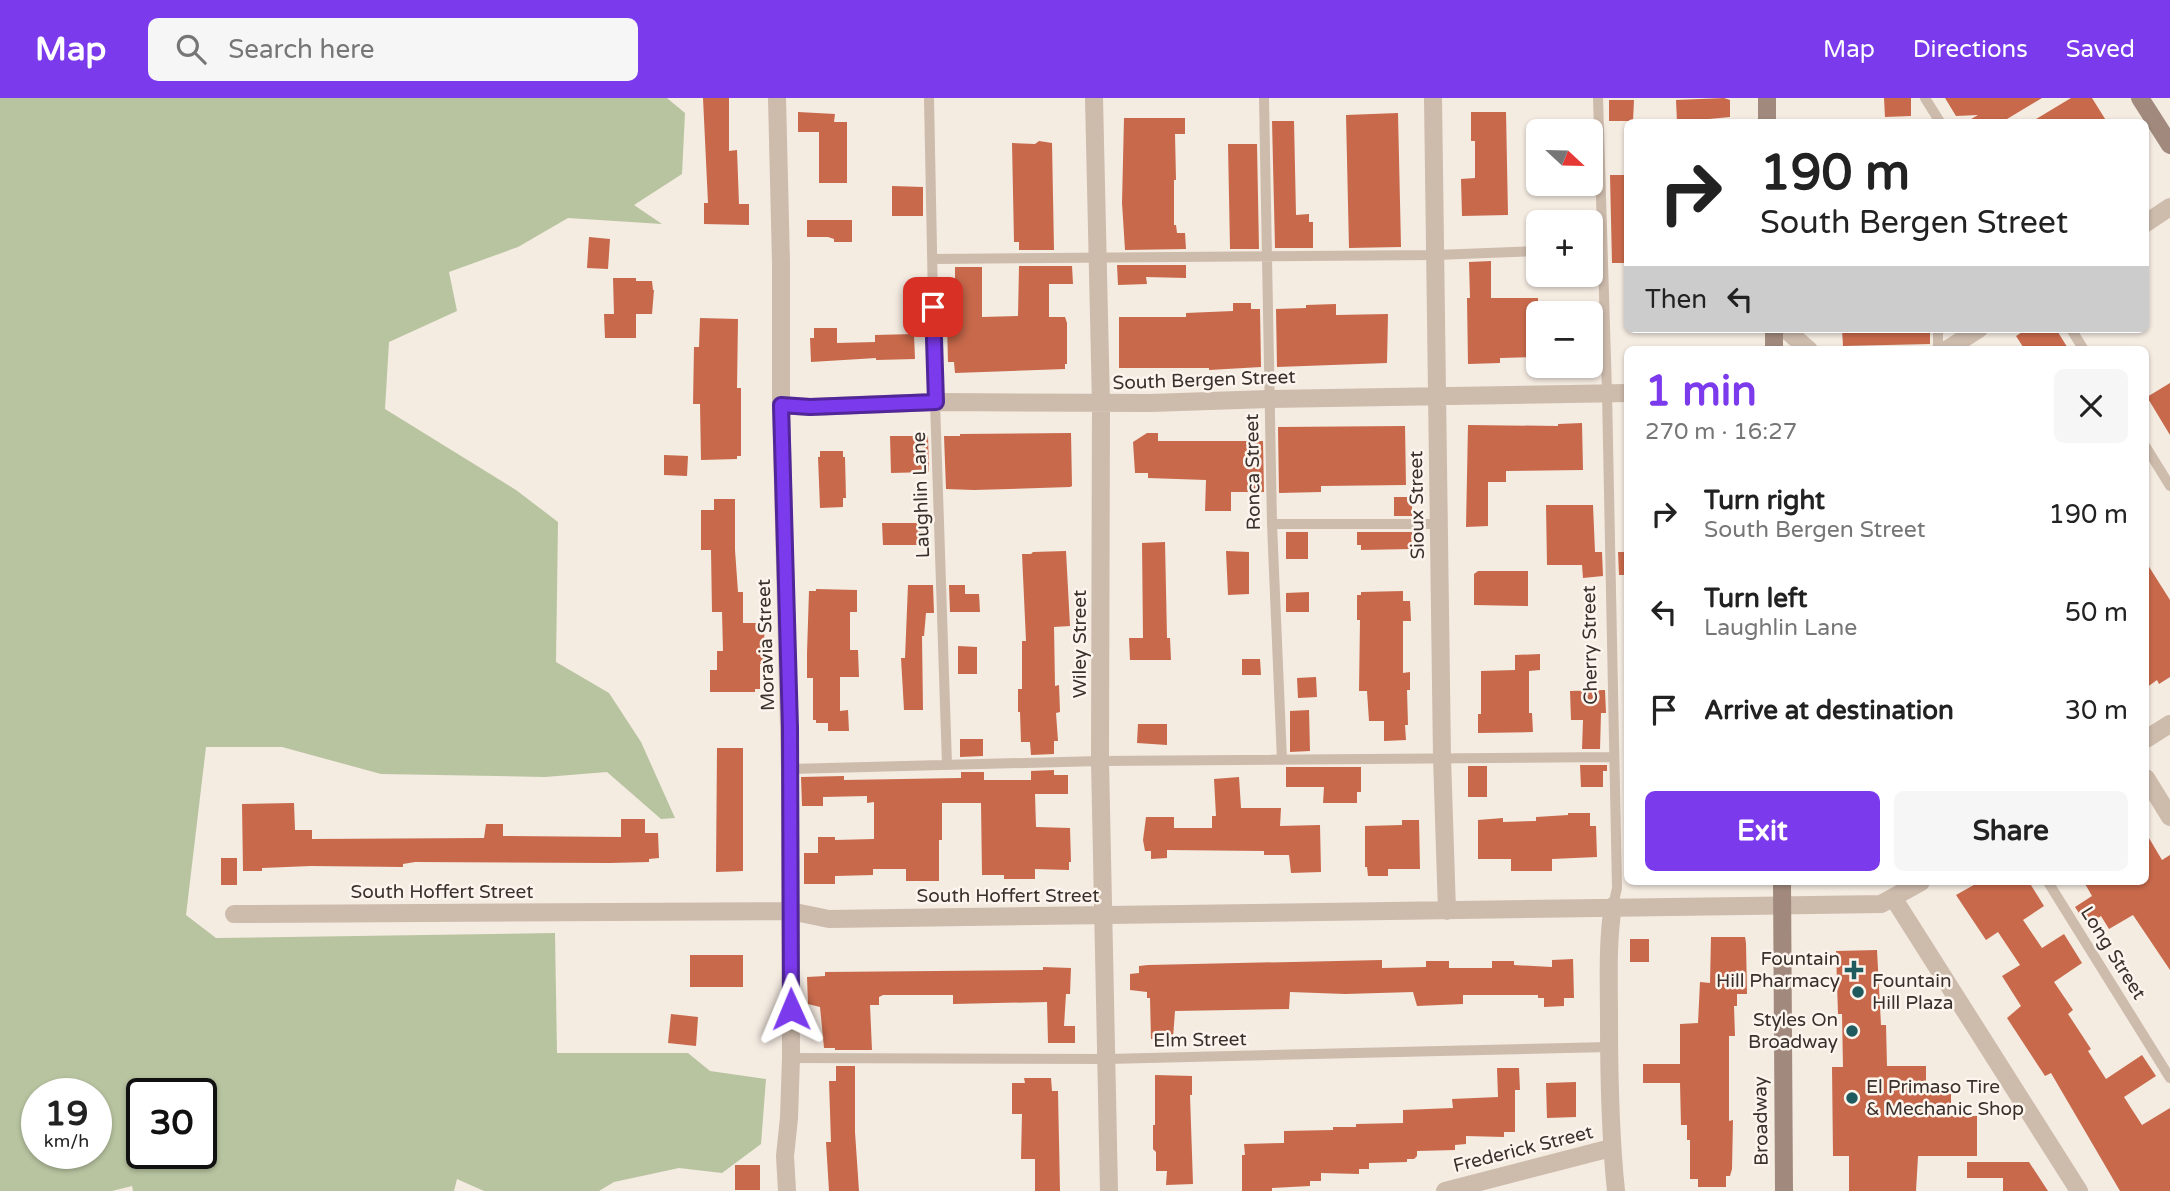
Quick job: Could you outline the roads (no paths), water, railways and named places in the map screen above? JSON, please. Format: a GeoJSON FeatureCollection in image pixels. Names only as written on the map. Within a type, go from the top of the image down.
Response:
{"type":"FeatureCollection","features":[{"type":"Feature","properties":{"kind":"main road"},"geometry":{"type":"LineString","coordinates":[[1767,98],[1767,119]]}},
{"type":"Feature","properties":{"kind":"main road"},"geometry":{"type":"LineString","coordinates":[[2140,98],[2170,145]]}},
{"type":"Feature","properties":{"kind":"main road","name":"Broadway"},"geometry":{"type":"LineString","coordinates":[[1782,885],[1784,1191]]}},
{"type":"Feature","properties":{"kind":"street","name":"Moravia Street"},"geometry":{"type":"LineString","coordinates":[[777,98],[790,769],[791,1058],[785,1156],[787,1191]]}},
{"type":"Feature","properties":{"kind":"street","name":"Wiley Street"},"geometry":{"type":"LineString","coordinates":[[1094,98],[1101,404],[1100,761],[1110,1191]]}},
{"type":"Feature","properties":{"kind":"street","name":"Sioux Street"},"geometry":{"type":"LineString","coordinates":[[1433,98],[1442,757],[1447,911]]}},
{"type":"Feature","properties":{"kind":"street"},"geometry":{"type":"LineString","coordinates":[[2149,221],[2170,207]]}},
{"type":"Feature","properties":{"kind":"street"},"geometry":{"type":"LineString","coordinates":[[1790,333],[1804,346]]}},
{"type":"Feature","properties":{"kind":"street"},"geometry":{"type":"LineString","coordinates":[[1952,346],[1973,333]]}},
{"type":"Feature","properties":{"kind":"street","name":"South Bergen Street"},"geometry":{"type":"LineString","coordinates":[[781,405],[810,407],[936,402],[1101,404],[1624,393]]}},
{"type":"Feature","properties":{"kind":"street"},"geometry":{"type":"LineString","coordinates":[[2149,737],[2170,724]]}},
{"type":"Feature","properties":{"kind":"street"},"geometry":{"type":"LineString","coordinates":[[2149,783],[2170,817]]}},
{"type":"Feature","properties":{"kind":"street"},"geometry":{"type":"LineString","coordinates":[[1916,885],[1894,899],[2079,1191]]}},
{"type":"Feature","properties":{"kind":"street","name":"South Hoffert Street"},"geometry":{"type":"LineString","coordinates":[[234,914],[790,911],[829,919],[1103,917],[1613,906],[1881,904],[1894,899]]}},
{"type":"Feature","properties":{"kind":"street","name":"Cherry Street"},"geometry":{"type":"LineString","coordinates":[[1613,906],[1609,931],[1609,1047],[1611,1148],[1616,1191]]}},
{"type":"Feature","properties":{"kind":"street","name":"Frederick Street"},"geometry":{"type":"LineString","coordinates":[[1445,1191],[1611,1148]]}},
{"type":"Feature","properties":{"kind":"lane","name":"Laughlin Lane"},"geometry":{"type":"LineString","coordinates":[[929,98],[947,765]]}},
{"type":"Feature","properties":{"kind":"lane","name":"Ronca Street"},"geometry":{"type":"LineString","coordinates":[[1264,98],[1272,524],[1282,760]]}},
{"type":"Feature","properties":{"kind":"lane","name":"Cherry Street"},"geometry":{"type":"LineString","coordinates":[[1597,210],[1598,98]]}},
{"type":"Feature","properties":{"kind":"lane"},"geometry":{"type":"LineString","coordinates":[[1925,98],[1938,119]]}},
{"type":"Feature","properties":{"kind":"lane"},"geometry":{"type":"LineString","coordinates":[[933,260],[1436,255],[1526,251]]}},
{"type":"Feature","properties":{"kind":"lane","name":"Cherry Street"},"geometry":{"type":"LineString","coordinates":[[1599,287],[1607,393],[1617,888],[1613,906]]}},
{"type":"Feature","properties":{"kind":"lane"},"geometry":{"type":"LineString","coordinates":[[2149,452],[2170,486]]}},
{"type":"Feature","properties":{"kind":"lane"},"geometry":{"type":"LineString","coordinates":[[1272,524],[1438,524]]}},
{"type":"Feature","properties":{"kind":"lane"},"geometry":{"type":"LineString","coordinates":[[790,769],[1100,761],[1613,757]]}},
{"type":"Feature","properties":{"kind":"lane","name":"Long Street"},"geometry":{"type":"LineString","coordinates":[[2050,885],[2170,1077]]}},
{"type":"Feature","properties":{"kind":"lane","name":"Elm Street"},"geometry":{"type":"LineString","coordinates":[[791,1058],[1107,1059],[1609,1047]]}},
{"type":"Feature","properties":{"kind":"place","name":"Fountain Hill Pharmacy"},"geometry":{"type":"Point","coordinates":[1854,970]}},
{"type":"Feature","properties":{"kind":"place","name":"Fountain Hill Plaza"},"geometry":{"type":"Point","coordinates":[1858,992]}},
{"type":"Feature","properties":{"kind":"place","name":"Styles On Broadway"},"geometry":{"type":"Point","coordinates":[1852,1031]}},
{"type":"Feature","properties":{"kind":"place","name":"El Primaso Tire & Mechanic Shop"},"geometry":{"type":"Point","coordinates":[1852,1098]}}]}
